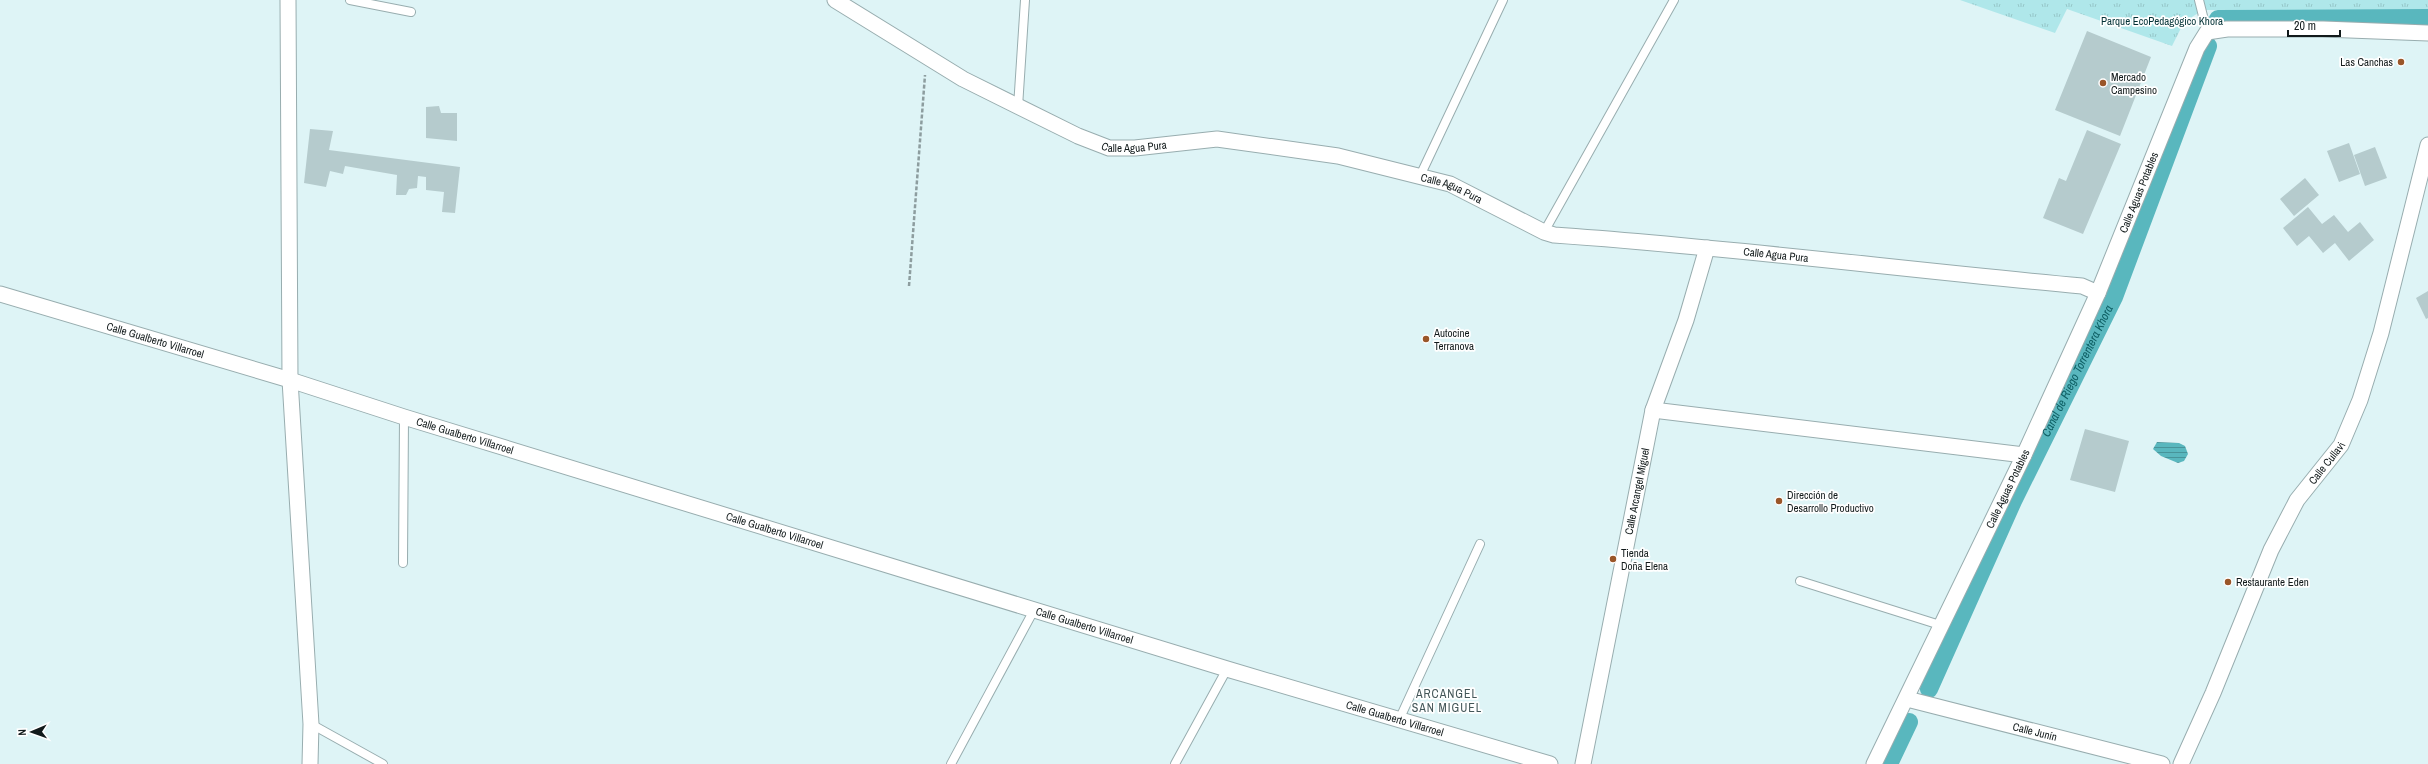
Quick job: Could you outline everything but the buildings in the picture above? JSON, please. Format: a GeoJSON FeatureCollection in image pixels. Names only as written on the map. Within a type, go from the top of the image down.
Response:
{"type":"FeatureCollection","features":[{"type":"Feature","properties":{"kind":"street"},"geometry":{"type":"LineString","coordinates":[[288,0],[290,380],[311,724],[310,764]]}},
{"type":"Feature","properties":{"kind":"street","name":"Calle Agua Pura"},"geometry":{"type":"LineString","coordinates":[[835,0],[926,56],[1018,107],[1078,136],[1109,148],[1135,148],[1217,139],[1338,156],[1450,184],[1544,232],[2082,286],[2098,293]]}},
{"type":"Feature","properties":{"kind":"street"},"geometry":{"type":"LineString","coordinates":[[2207,32],[2227,29],[2301,29],[2428,33]]}},
{"type":"Feature","properties":{"kind":"street","name":"Calle Aguas Potables"},"geometry":{"type":"LineString","coordinates":[[1874,764],[1907,699],[1940,625],[2024,455],[2098,293],[2197,48],[2207,32]]}},
{"type":"Feature","properties":{"kind":"street","name":"Calle Cullavi"},"geometry":{"type":"LineString","coordinates":[[2181,764],[2213,693],[2271,550],[2297,500],[2341,445],[2360,400],[2382,333],[2428,145]]}},
{"type":"Feature","properties":{"kind":"street","name":"Calle Arcangel Miguel"},"geometry":{"type":"LineString","coordinates":[[1583,764],[1653,410],[1686,320],[1708,248]]}},
{"type":"Feature","properties":{"kind":"street","name":"Calle Gualberto Villarroel"},"geometry":{"type":"LineString","coordinates":[[0,294],[290,380],[404,417],[1227,669],[1550,764]]}},
{"type":"Feature","properties":{"kind":"street"},"geometry":{"type":"LineString","coordinates":[[1653,410],[2024,455]]}},
{"type":"Feature","properties":{"kind":"street","name":"Calle Junín"},"geometry":{"type":"LineString","coordinates":[[1907,699],[2162,764]]}},
{"type":"Feature","properties":{"kind":"lane"},"geometry":{"type":"LineString","coordinates":[[350,0],[411,12]]}},
{"type":"Feature","properties":{"kind":"lane"},"geometry":{"type":"LineString","coordinates":[[1018,107],[1026,0]]}},
{"type":"Feature","properties":{"kind":"lane"},"geometry":{"type":"LineString","coordinates":[[1420,176],[1502,0]]}},
{"type":"Feature","properties":{"kind":"lane"},"geometry":{"type":"LineString","coordinates":[[1544,232],[1674,0]]}},
{"type":"Feature","properties":{"kind":"lane"},"geometry":{"type":"LineString","coordinates":[[2199,0],[2207,32]]}},
{"type":"Feature","properties":{"kind":"lane"},"geometry":{"type":"LineString","coordinates":[[403,563],[404,417]]}},
{"type":"Feature","properties":{"kind":"lane"},"geometry":{"type":"LineString","coordinates":[[1399,720],[1480,544]]}},
{"type":"Feature","properties":{"kind":"lane"},"geometry":{"type":"LineString","coordinates":[[1800,581],[1940,625]]}},
{"type":"Feature","properties":{"kind":"lane"},"geometry":{"type":"LineString","coordinates":[[951,764],[1034,610]]}},
{"type":"Feature","properties":{"kind":"lane"},"geometry":{"type":"LineString","coordinates":[[1175,764],[1227,669]]}},
{"type":"Feature","properties":{"kind":"lane"},"geometry":{"type":"LineString","coordinates":[[311,724],[383,764]]}},
{"type":"Feature","properties":{"kind":"path"},"geometry":{"type":"LineString","coordinates":[[909,286],[926,56]]}},
{"type":"Feature","properties":{"kind":"green space","name":"Parque EcoPedagógico Khora"},"geometry":{"type":"Polygon","coordinates":[[[1960,0],[2428,0],[2428,11],[2203,10],[2184,22],[2172,46],[2067,9],[2055,33],[1960,0]]]}},
{"type":"Feature","properties":{"kind":"shaded area"},"geometry":{"type":"Polygon","coordinates":[[[2157,442],[2179,443],[2185,446],[2188,454],[2184,461],[2178,463],[2161,456],[2153,449],[2157,442]]]}},
{"type":"Feature","properties":{"kind":"waterway","name":"Canal de Riego Torrentera Khora"},"geometry":{"type":"LineString","coordinates":[[2218,19],[2428,18]]}},
{"type":"Feature","properties":{"kind":"waterway","name":"Canal de Riego Torrentera Khora"},"geometry":{"type":"LineString","coordinates":[[1929,689],[2013,501],[2114,297],[2208,46]]}},
{"type":"Feature","properties":{"kind":"waterway","name":"Canal de Riego Torrentera Khora"},"geometry":{"type":"LineString","coordinates":[[1889,764],[1909,722]]}},
{"type":"Feature","properties":{"kind":"place","name":"Las Canchas"},"geometry":{"type":"Point","coordinates":[2401,62]}},
{"type":"Feature","properties":{"kind":"place","name":"Mercado Campesino"},"geometry":{"type":"Point","coordinates":[2103,83]}},
{"type":"Feature","properties":{"kind":"place","name":"Autocine Terranova"},"geometry":{"type":"Point","coordinates":[1426,339]}},
{"type":"Feature","properties":{"kind":"place","name":"Dirección de Desarrollo Productivo"},"geometry":{"type":"Point","coordinates":[1779,501]}},
{"type":"Feature","properties":{"kind":"place","name":"Tienda Doña Elena"},"geometry":{"type":"Point","coordinates":[1613,559]}},
{"type":"Feature","properties":{"kind":"place","name":"Restaurante Eden"},"geometry":{"type":"Point","coordinates":[2228,582]}},
{"type":"Feature","properties":{"kind":"district","name":"ARCANGEL SAN MIGUEL"},"geometry":{"type":"Point","coordinates":[1447,701]}}]}
